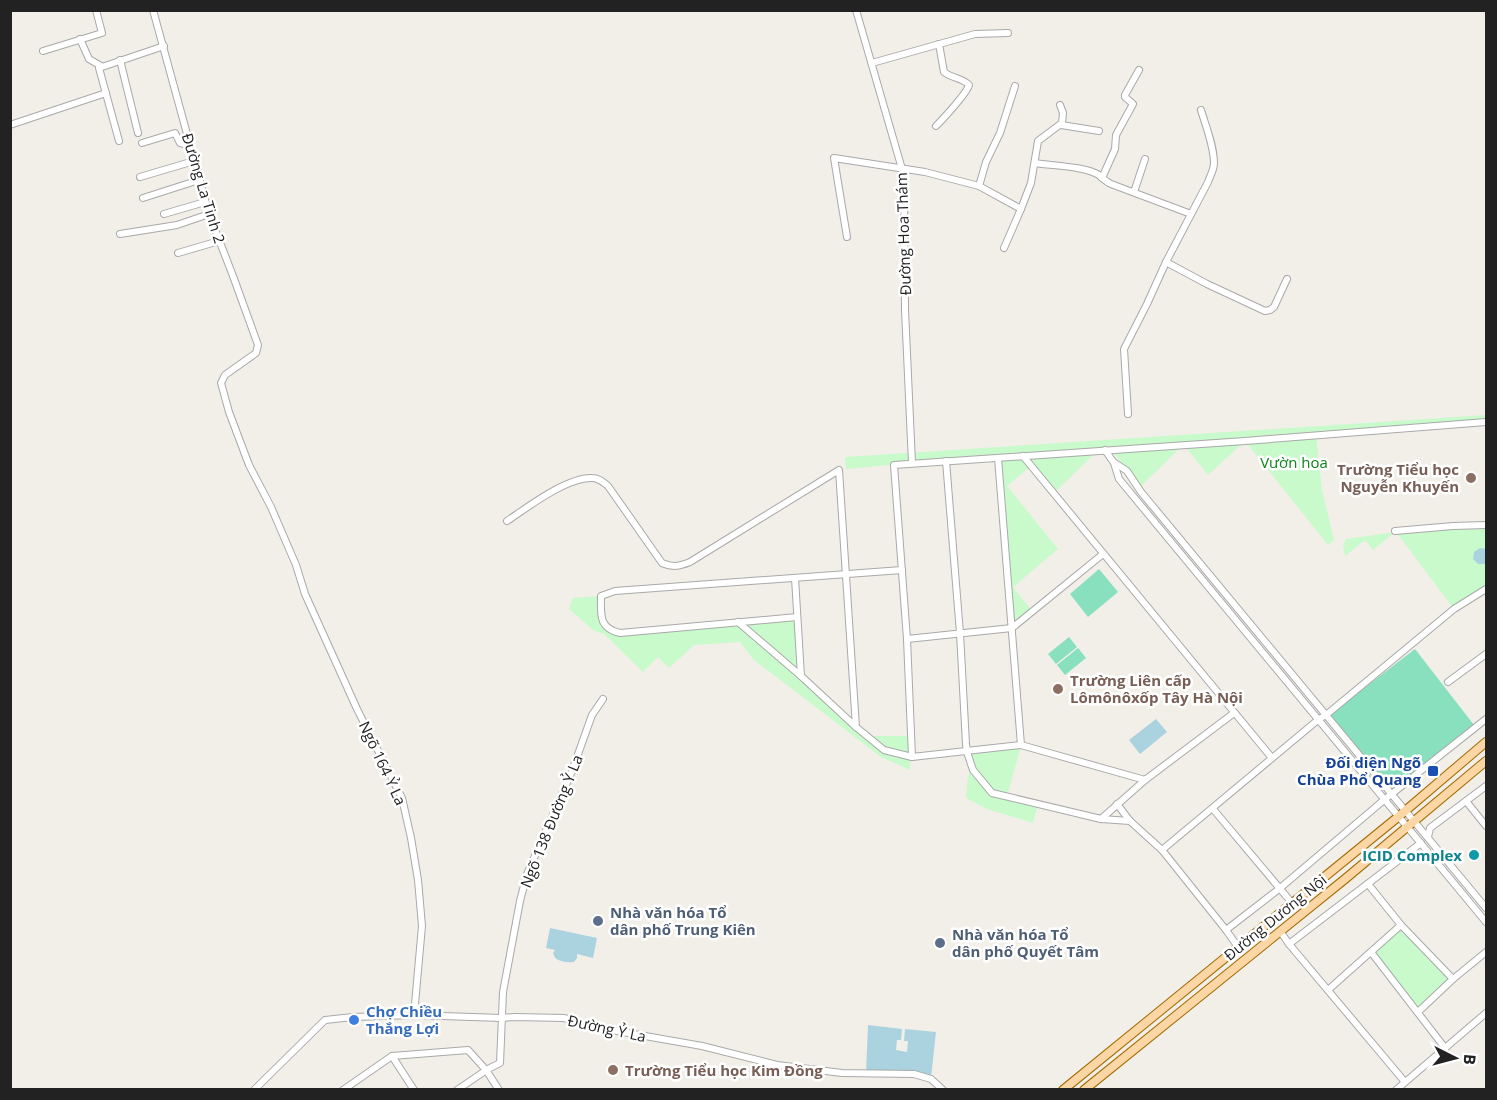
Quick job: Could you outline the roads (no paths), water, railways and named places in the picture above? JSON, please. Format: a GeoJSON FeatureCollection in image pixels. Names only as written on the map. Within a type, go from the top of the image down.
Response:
{"type":"FeatureCollection","features":[{"type":"Feature","properties":{"kind":"main road","name":"Đường Dương Nội"},"geometry":{"type":"LineString","coordinates":[[1063,1089],[1402,814],[1486,742]]}},
{"type":"Feature","properties":{"kind":"main road","name":"Đường Dương Nội"},"geometry":{"type":"LineString","coordinates":[[1084,1089],[1486,761]]}},
{"type":"Feature","properties":{"kind":"street"},"geometry":{"type":"LineString","coordinates":[[43,51],[102,33],[96,10]]}},
{"type":"Feature","properties":{"kind":"street","name":"Đường La Tinh 2"},"geometry":{"type":"LineString","coordinates":[[153,10],[208,214],[258,345],[256,353],[225,375],[221,383]]}},
{"type":"Feature","properties":{"kind":"street","name":"Đường Hoa Thám"},"geometry":{"type":"LineString","coordinates":[[856,10],[902,169],[904,184],[905,310],[912,463]]}},
{"type":"Feature","properties":{"kind":"street"},"geometry":{"type":"LineString","coordinates":[[872,63],[975,34],[1008,33]]}},
{"type":"Feature","properties":{"kind":"street"},"geometry":{"type":"LineString","coordinates":[[80,39],[89,59],[101,66],[164,46]]}},
{"type":"Feature","properties":{"kind":"street"},"geometry":{"type":"LineString","coordinates":[[936,126],[967,91],[969,85],[944,72],[939,44]]}},
{"type":"Feature","properties":{"kind":"street"},"geometry":{"type":"LineString","coordinates":[[120,60],[138,133]]}},
{"type":"Feature","properties":{"kind":"street"},"geometry":{"type":"LineString","coordinates":[[101,66],[99,68],[118,141]]}},
{"type":"Feature","properties":{"kind":"street"},"geometry":{"type":"LineString","coordinates":[[1102,178],[1115,149],[1116,135],[1133,105],[1125,94],[1139,70]]}},
{"type":"Feature","properties":{"kind":"street"},"geometry":{"type":"LineString","coordinates":[[979,186],[986,162],[1000,133],[1015,86]]}},
{"type":"Feature","properties":{"kind":"street"},"geometry":{"type":"LineString","coordinates":[[10,125],[106,93]]}},
{"type":"Feature","properties":{"kind":"street"},"geometry":{"type":"LineString","coordinates":[[1060,105],[1063,112],[1061,125]]}},
{"type":"Feature","properties":{"kind":"street"},"geometry":{"type":"LineString","coordinates":[[1128,414],[1124,349],[1208,182],[1214,165],[1201,110]]}},
{"type":"Feature","properties":{"kind":"street"},"geometry":{"type":"LineString","coordinates":[[1004,248],[1031,183],[1039,139],[1061,125],[1099,131]]}},
{"type":"Feature","properties":{"kind":"street"},"geometry":{"type":"LineString","coordinates":[[142,143],[175,133],[180,143],[189,145]]}},
{"type":"Feature","properties":{"kind":"street"},"geometry":{"type":"LineString","coordinates":[[847,237],[834,158],[925,172],[979,186],[1022,209]]}},
{"type":"Feature","properties":{"kind":"street"},"geometry":{"type":"LineString","coordinates":[[1134,192],[1145,159]]}},
{"type":"Feature","properties":{"kind":"street"},"geometry":{"type":"LineString","coordinates":[[140,177],[194,161]]}},
{"type":"Feature","properties":{"kind":"street"},"geometry":{"type":"LineString","coordinates":[[1035,163],[1080,169],[1098,174],[1111,184],[1191,214]]}},
{"type":"Feature","properties":{"kind":"street"},"geometry":{"type":"LineString","coordinates":[[143,198],[199,180]]}},
{"type":"Feature","properties":{"kind":"street"},"geometry":{"type":"LineString","coordinates":[[164,214],[205,202]]}},
{"type":"Feature","properties":{"kind":"street"},"geometry":{"type":"LineString","coordinates":[[120,234],[177,225],[208,214]]}},
{"type":"Feature","properties":{"kind":"street"},"geometry":{"type":"LineString","coordinates":[[178,253],[219,241]]}},
{"type":"Feature","properties":{"kind":"street"},"geometry":{"type":"LineString","coordinates":[[1166,262],[1264,311],[1274,307],[1287,279]]}},
{"type":"Feature","properties":{"kind":"street","name":"Ngõ 164 Ỷ La"},"geometry":{"type":"LineString","coordinates":[[221,383],[229,412],[249,465],[296,565],[305,594],[357,709],[402,798],[418,880],[422,926],[414,1015]]}},
{"type":"Feature","properties":{"kind":"street"},"geometry":{"type":"LineString","coordinates":[[912,757],[907,639],[894,465],[1486,422]]}},
{"type":"Feature","properties":{"kind":"street"},"geometry":{"type":"LineString","coordinates":[[1105,450],[1114,463],[1119,479],[1384,800],[1428,837],[1486,908]]}},
{"type":"Feature","properties":{"kind":"street"},"geometry":{"type":"LineString","coordinates":[[1023,456],[1272,758]]}},
{"type":"Feature","properties":{"kind":"street"},"geometry":{"type":"LineString","coordinates":[[998,458],[1021,746]]}},
{"type":"Feature","properties":{"kind":"street"},"geometry":{"type":"LineString","coordinates":[[946,461],[960,633],[965,739],[973,770],[992,793],[1101,819],[1130,821]]}},
{"type":"Feature","properties":{"kind":"street"},"geometry":{"type":"LineString","coordinates":[[1114,463],[1127,471],[1141,492],[1392,794],[1402,814]]}},
{"type":"Feature","properties":{"kind":"street"},"geometry":{"type":"LineString","coordinates":[[507,521],[557,489],[577,480],[600,479],[608,486],[662,563],[679,566],[690,562],[839,470],[856,727]]}},
{"type":"Feature","properties":{"kind":"street"},"geometry":{"type":"LineString","coordinates":[[1395,531],[1486,525]]}},
{"type":"Feature","properties":{"kind":"street"},"geometry":{"type":"LineString","coordinates":[[907,639],[1011,628],[1103,554]]}},
{"type":"Feature","properties":{"kind":"street"},"geometry":{"type":"LineString","coordinates":[[797,617],[620,633],[611,631],[601,618],[601,596],[615,591],[902,570]]}},
{"type":"Feature","properties":{"kind":"street"},"geometry":{"type":"LineString","coordinates":[[795,578],[801,676]]}},
{"type":"Feature","properties":{"kind":"street"},"geometry":{"type":"LineString","coordinates":[[1162,850],[1454,609],[1486,590]]}},
{"type":"Feature","properties":{"kind":"street"},"geometry":{"type":"LineString","coordinates":[[738,622],[884,750],[912,757],[1021,746],[1145,780]]}},
{"type":"Feature","properties":{"kind":"street"},"geometry":{"type":"LineString","coordinates":[[1448,682],[1486,654]]}},
{"type":"Feature","properties":{"kind":"street","name":"Ngõ 138 Đường Ỷ La"},"geometry":{"type":"LineString","coordinates":[[486,1070],[500,1063],[503,992],[527,874],[572,771],[592,715],[603,699]]}},
{"type":"Feature","properties":{"kind":"street"},"geometry":{"type":"LineString","coordinates":[[1101,819],[1145,780],[1234,712]]}},
{"type":"Feature","properties":{"kind":"street"},"geometry":{"type":"LineString","coordinates":[[1226,930],[1486,719]]}},
{"type":"Feature","properties":{"kind":"street"},"geometry":{"type":"LineString","coordinates":[[965,739],[978,751]]}},
{"type":"Feature","properties":{"kind":"street"},"geometry":{"type":"LineString","coordinates":[[1428,837],[1430,828],[1486,786]]}},
{"type":"Feature","properties":{"kind":"street"},"geometry":{"type":"LineString","coordinates":[[1466,801],[1486,826]]}},
{"type":"Feature","properties":{"kind":"street"},"geometry":{"type":"LineString","coordinates":[[1117,804],[1130,821],[1162,850],[1238,947]]}},
{"type":"Feature","properties":{"kind":"street"},"geometry":{"type":"LineString","coordinates":[[1213,809],[1292,903]]}},
{"type":"Feature","properties":{"kind":"street"},"geometry":{"type":"LineString","coordinates":[[1410,823],[1421,843],[1486,922]]}},
{"type":"Feature","properties":{"kind":"street"},"geometry":{"type":"LineString","coordinates":[[1289,944],[1421,843]]}},
{"type":"Feature","properties":{"kind":"street"},"geometry":{"type":"LineString","coordinates":[[1368,884],[1401,925],[1453,979]]}},
{"type":"Feature","properties":{"kind":"street"},"geometry":{"type":"LineString","coordinates":[[1328,990],[1401,925]]}},
{"type":"Feature","properties":{"kind":"street"},"geometry":{"type":"LineString","coordinates":[[1280,931],[1405,1082]]}},
{"type":"Feature","properties":{"kind":"street"},"geometry":{"type":"LineString","coordinates":[[1371,952],[1445,1048]]}},
{"type":"Feature","properties":{"kind":"street"},"geometry":{"type":"LineString","coordinates":[[1418,1012],[1486,952]]}},
{"type":"Feature","properties":{"kind":"street"},"geometry":{"type":"LineString","coordinates":[[1396,1089],[1486,1013]]}},
{"type":"Feature","properties":{"kind":"street","name":"Đường Ỷ La"},"geometry":{"type":"LineString","coordinates":[[254,1089],[326,1020],[414,1015],[564,1018],[611,1030],[702,1046],[785,1066],[842,1073],[914,1074],[931,1079],[943,1089]]}},
{"type":"Feature","properties":{"kind":"street"},"geometry":{"type":"LineString","coordinates":[[343,1089],[392,1056],[468,1050],[499,1089]]}},
{"type":"Feature","properties":{"kind":"street"},"geometry":{"type":"LineString","coordinates":[[392,1056],[414,1089]]}},
{"type":"Feature","properties":{"kind":"street"},"geometry":{"type":"LineString","coordinates":[[457,1089],[486,1070]]}},
{"type":"Feature","properties":{"kind":"water"},"geometry":{"type":"Polygon","coordinates":[[[1480,548],[1486,549],[1485,564],[1478,564],[1473,559],[1474,552],[1480,548]]]}},
{"type":"Feature","properties":{"kind":"water"},"geometry":{"type":"Polygon","coordinates":[[[1156,719],[1167,732],[1140,754],[1129,740],[1156,719]]]}},
{"type":"Feature","properties":{"kind":"water"},"geometry":{"type":"Polygon","coordinates":[[[550,928],[597,938],[593,958],[577,954],[574,962],[569,962],[555,958],[553,953],[555,950],[546,948],[550,928]]]}},
{"type":"Feature","properties":{"kind":"water"},"geometry":{"type":"Polygon","coordinates":[[[868,1025],[902,1029],[901,1040],[897,1040],[896,1050],[907,1052],[908,1041],[904,1041],[905,1029],[936,1032],[931,1078],[866,1073],[868,1025]]]}},
{"type":"Feature","properties":{"kind":"place","name":"Trường Tiểu học Nguyễn Khuyến"},"geometry":{"type":"Point","coordinates":[1471,478]}},
{"type":"Feature","properties":{"kind":"place","name":"Trường Liên cấp Lômônôxốp Tây Hà Nội"},"geometry":{"type":"Point","coordinates":[1058,689]}},
{"type":"Feature","properties":{"kind":"place","name":"Đối diện Ngõ Chùa Phổ Quang"},"geometry":{"type":"Point","coordinates":[1433,771]}},
{"type":"Feature","properties":{"kind":"place","name":"ICID Complex"},"geometry":{"type":"Point","coordinates":[1474,855]}},
{"type":"Feature","properties":{"kind":"place","name":"Nhà văn hóa Tổ dân phố Trung Kiên"},"geometry":{"type":"Point","coordinates":[598,921]}},
{"type":"Feature","properties":{"kind":"place","name":"Nhà văn hóa Tổ dân phố Quyết Tâm"},"geometry":{"type":"Point","coordinates":[940,943]}},
{"type":"Feature","properties":{"kind":"place","name":"Chợ Chiều Thắng Lợi"},"geometry":{"type":"Point","coordinates":[354,1020]}},
{"type":"Feature","properties":{"kind":"place","name":"Trường Tiểu học Kim Đồng"},"geometry":{"type":"Point","coordinates":[613,1070]}},
{"type":"Feature","properties":{"kind":"park label","name":"Vườn hoa"},"geometry":{"type":"Point","coordinates":[1294,462]}}]}
